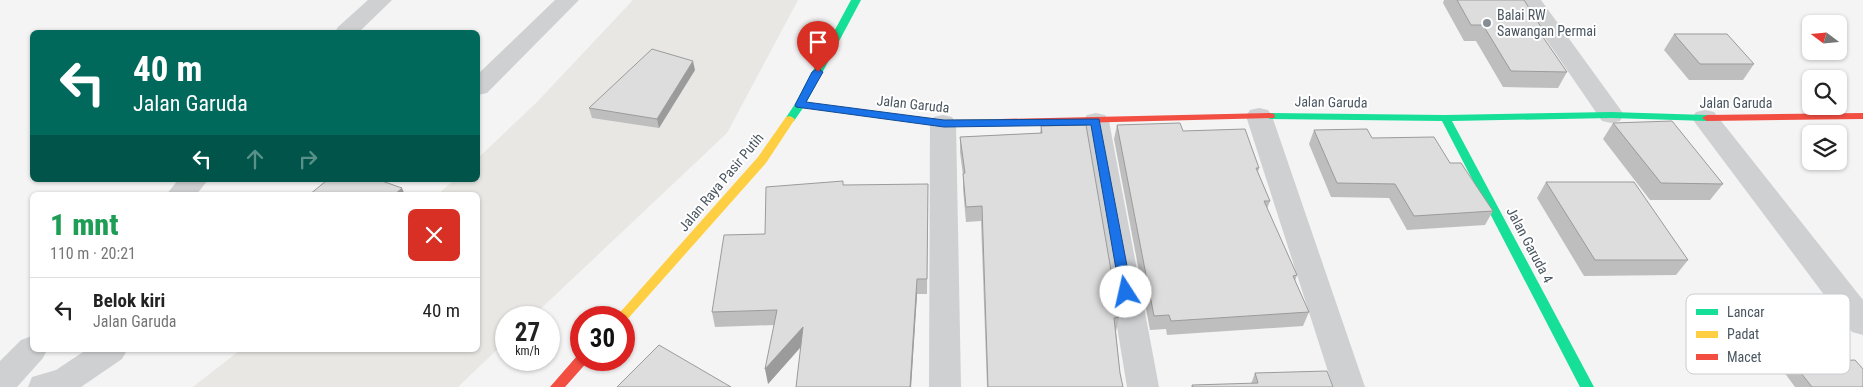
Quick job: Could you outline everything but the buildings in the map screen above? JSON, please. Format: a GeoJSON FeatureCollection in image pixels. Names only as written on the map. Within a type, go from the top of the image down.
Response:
{"type":"FeatureCollection","features":[{"type":"Feature","properties":{"kind":"street"},"geometry":{"type":"LineString","coordinates":[[348,30],[381,0]]}},
{"type":"Feature","properties":{"kind":"street"},"geometry":{"type":"LineString","coordinates":[[480,85],[568,0]]}},
{"type":"Feature","properties":{"kind":"street","name":"Jalan Raya Pasir Putih"},"geometry":{"type":"LineString","coordinates":[[632,306],[762,160],[800,105],[856,0]]}},
{"type":"Feature","properties":{"kind":"street"},"geometry":{"type":"LineString","coordinates":[[1530,0],[1611,115]]}},
{"type":"Feature","properties":{"kind":"street","name":"Jalan Garuda"},"geometry":{"type":"LineString","coordinates":[[800,105],[944,123],[1258,116],[1445,118],[1611,115],[1705,118],[1863,116]]}},
{"type":"Feature","properties":{"kind":"street"},"geometry":{"type":"LineString","coordinates":[[1258,116],[1349,387]]}},
{"type":"Feature","properties":{"kind":"street","name":"Jalan Garuda 4"},"geometry":{"type":"LineString","coordinates":[[1445,118],[1587,387]]}},
{"type":"Feature","properties":{"kind":"street"},"geometry":{"type":"LineString","coordinates":[[1705,118],[1841,294]]}},
{"type":"Feature","properties":{"kind":"street"},"geometry":{"type":"LineString","coordinates":[[1096,121],[1143,387]]}},
{"type":"Feature","properties":{"kind":"street"},"geometry":{"type":"LineString","coordinates":[[944,123],[945,387]]}},
{"type":"Feature","properties":{"kind":"street"},"geometry":{"type":"LineString","coordinates":[[183,192],[192,182]]}},
{"type":"Feature","properties":{"kind":"street"},"geometry":{"type":"LineString","coordinates":[[1850,306],[1863,323]]}},
{"type":"Feature","properties":{"kind":"street"},"geometry":{"type":"LineString","coordinates":[[0,383],[30,351]]}},
{"type":"Feature","properties":{"kind":"street"},"geometry":{"type":"LineString","coordinates":[[44,387],[66,380],[108,352]]}},
{"type":"Feature","properties":{"kind":"street"},"geometry":{"type":"LineString","coordinates":[[558,387],[572,371]]}},
{"type":"Feature","properties":{"kind":"shaded area"},"geometry":{"type":"Polygon","coordinates":[[[633,0],[798,0],[727,133],[544,306],[495,306],[495,352],[458,387],[193,387],[237,352],[480,352],[480,192],[440,192],[452,182],[480,182],[480,156],[537,102],[633,0]]]}},
{"type":"Feature","properties":{"kind":"traffic: fast"},"geometry":{"type":"LineString","coordinates":[[790,119],[800,105],[856,0]]}},
{"type":"Feature","properties":{"kind":"traffic: fast"},"geometry":{"type":"LineString","coordinates":[[1270,116],[1445,118],[1611,115],[1707,118]]}},
{"type":"Feature","properties":{"kind":"traffic: fast"},"geometry":{"type":"LineString","coordinates":[[1445,118],[1587,387]]}},
{"type":"Feature","properties":{"kind":"traffic: slow"},"geometry":{"type":"LineString","coordinates":[[800,105],[943,123],[1001,122]]}},
{"type":"Feature","properties":{"kind":"traffic: slow"},"geometry":{"type":"LineString","coordinates":[[632,306],[762,160],[790,119]]}},
{"type":"Feature","properties":{"kind":"traffic: jam"},"geometry":{"type":"LineString","coordinates":[[1001,122],[1270,116]]}},
{"type":"Feature","properties":{"kind":"traffic: jam"},"geometry":{"type":"LineString","coordinates":[[1707,118],[1863,116]]}},
{"type":"Feature","properties":{"kind":"traffic: jam"},"geometry":{"type":"LineString","coordinates":[[557,387],[572,371]]}},
{"type":"Feature","properties":{"kind":"place","name":"Balai RW Sawangan Permai"},"geometry":{"type":"Point","coordinates":[1487,23]}},
{"type":"Feature","properties":{"kind":"route"},"geometry":{"type":"LineString","coordinates":[[818,72],[800,105],[944,123],[1096,121],[1126,292]]}}]}
